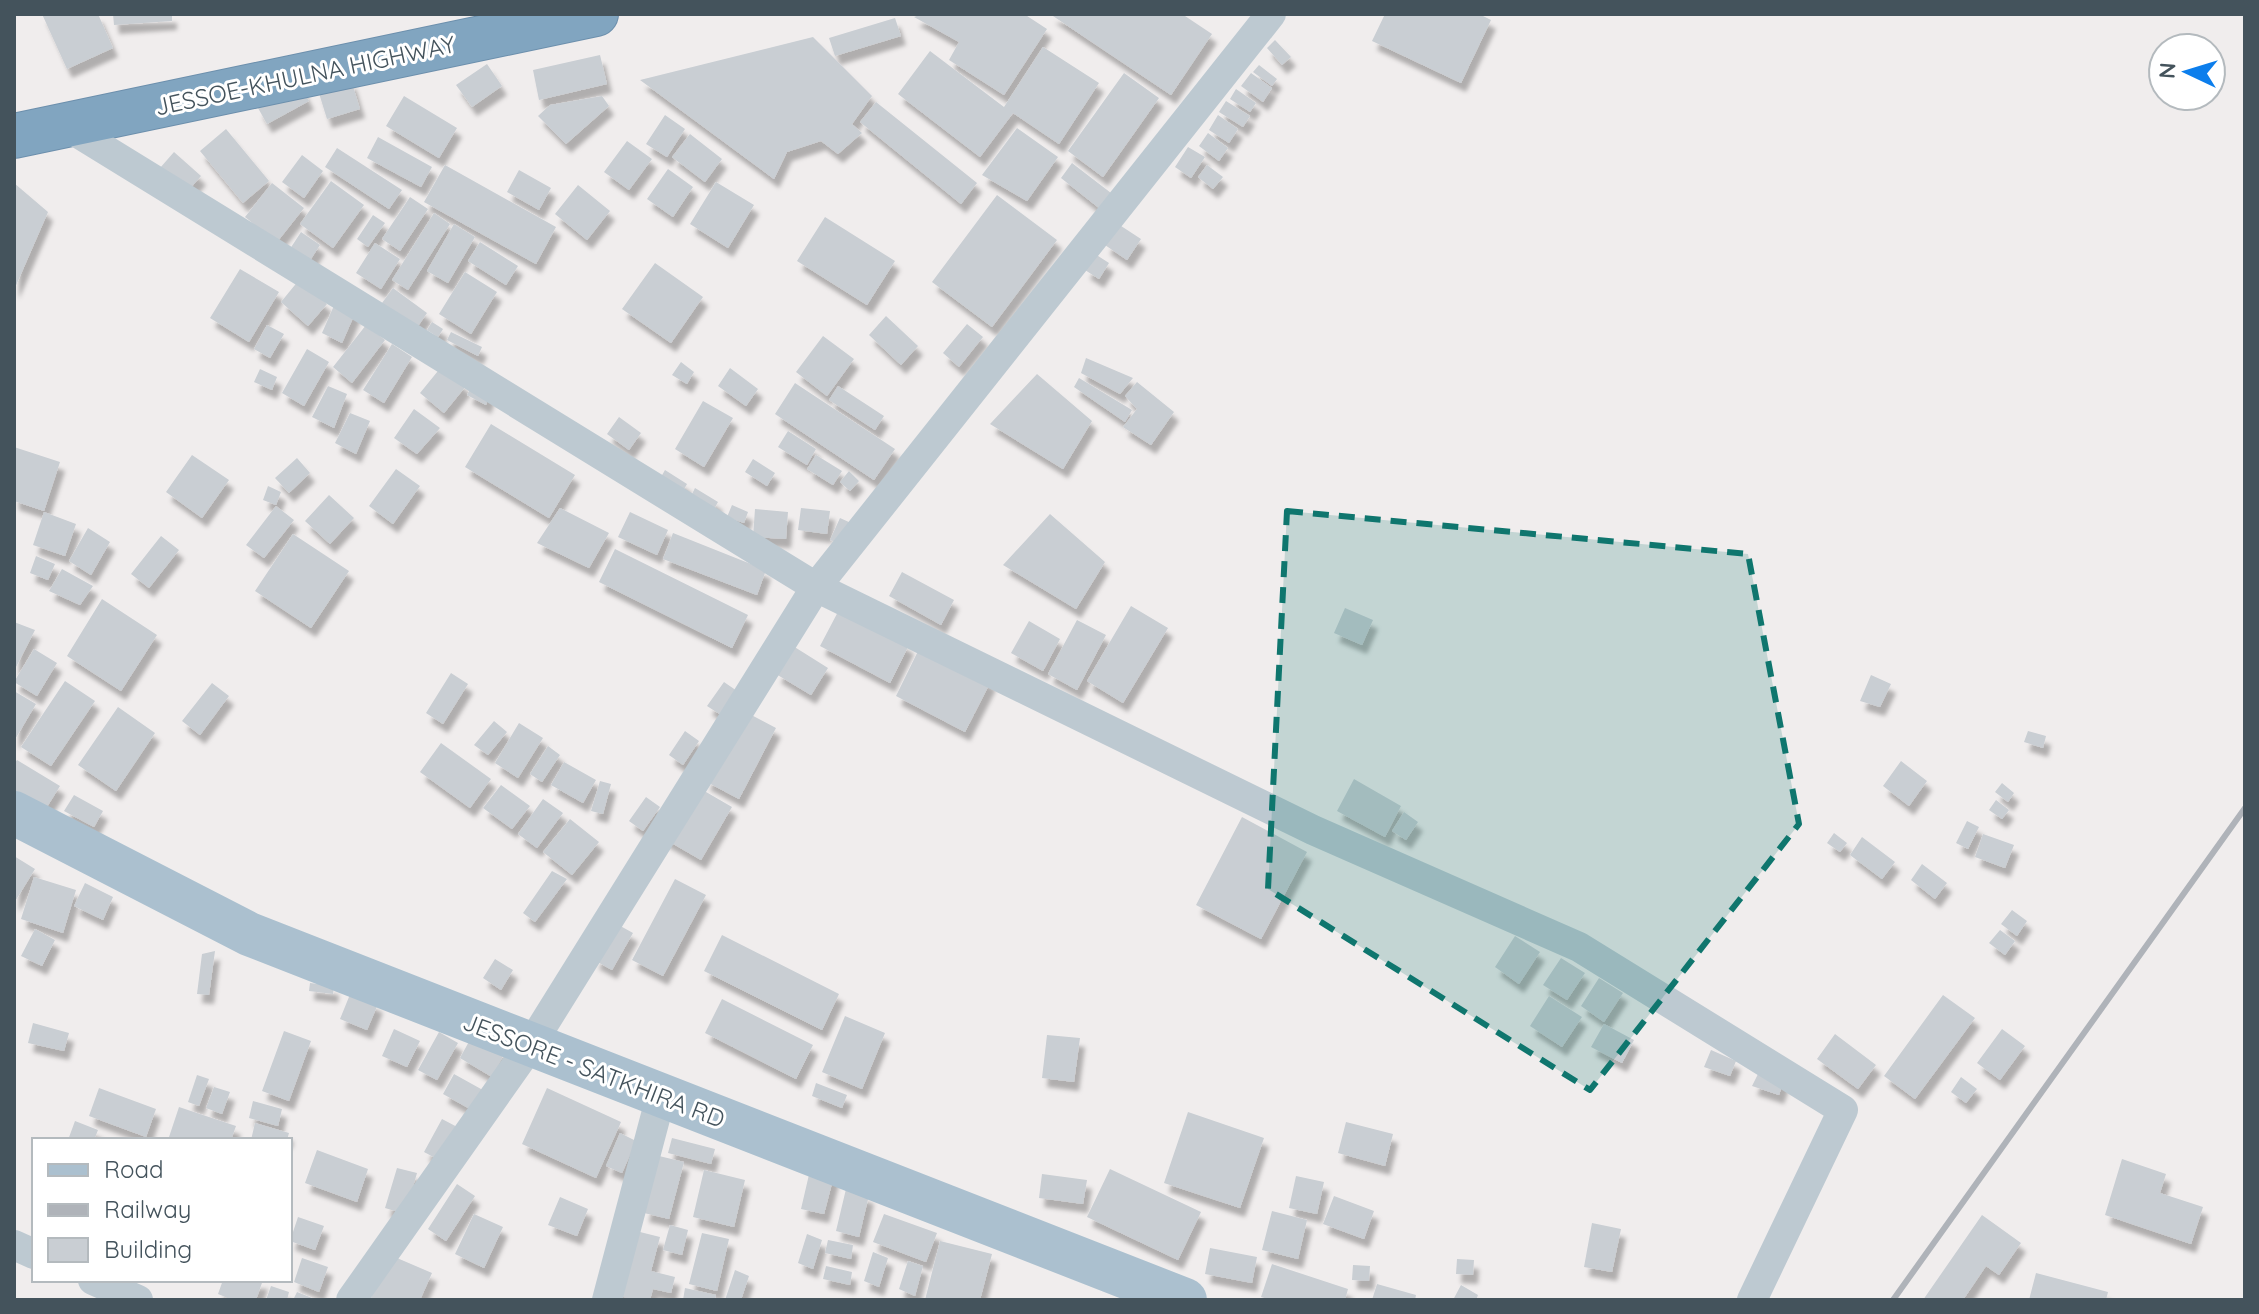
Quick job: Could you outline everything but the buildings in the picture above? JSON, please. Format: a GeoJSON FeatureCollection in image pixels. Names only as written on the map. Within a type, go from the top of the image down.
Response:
{"type":"FeatureCollection","features":[{"type":"Feature","properties":{"kind":"highway","name":"JESSOE-KHULNA HIGHWAY"},"geometry":{"type":"LineString","coordinates":[[14,136],[596,14]]}},
{"type":"Feature","properties":{"kind":"main road","name":"JESSORE - SATKHIRA RD"},"geometry":{"type":"LineString","coordinates":[[14,813],[249,934],[661,1096],[1112,1286],[1185,1300]]}},
{"type":"Feature","properties":{"kind":"street"},"geometry":{"type":"LineString","coordinates":[[351,1300],[530,1046],[816,587],[1271,14]]}},
{"type":"Feature","properties":{"kind":"street"},"geometry":{"type":"LineString","coordinates":[[65,125],[816,587],[1313,830],[1579,947],[1843,1110],[1752,1300]]}},
{"type":"Feature","properties":{"kind":"street"},"geometry":{"type":"LineString","coordinates":[[607,1300],[661,1096]]}},
{"type":"Feature","properties":{"kind":"street"},"geometry":{"type":"LineString","coordinates":[[98,1282],[138,1300]]}},
{"type":"Feature","properties":{"kind":"highlighted area"},"geometry":{"type":"Polygon","coordinates":[[[1287,511],[1748,554],[1799,824],[1590,1090],[1268,889],[1287,511]]]}},
{"type":"Feature","properties":{"kind":"railway"},"geometry":{"type":"LineString","coordinates":[[1893,1300],[2245,808]]}}]}
